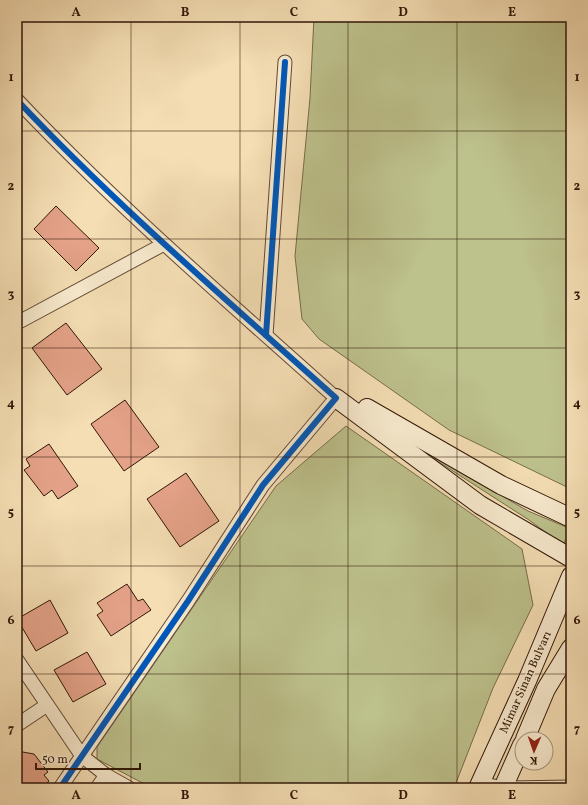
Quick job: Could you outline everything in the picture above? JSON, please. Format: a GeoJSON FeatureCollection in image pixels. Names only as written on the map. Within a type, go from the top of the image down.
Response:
{"type":"FeatureCollection","features":[{"type":"Feature","properties":{"kind":"main road"},"geometry":{"type":"LineString","coordinates":[[336,398],[359,404],[501,486],[571,518]]}},
{"type":"Feature","properties":{"kind":"main road"},"geometry":{"type":"LineString","coordinates":[[336,398],[480,505],[571,558]]}},
{"type":"Feature","properties":{"kind":"main road","name":"Mimar Sinan Bulvarı"},"geometry":{"type":"LineString","coordinates":[[479,785],[527,681],[571,576]]}},
{"type":"Feature","properties":{"kind":"main road","name":"Mimar Sinan Bulvarı"},"geometry":{"type":"LineString","coordinates":[[528,731],[546,689],[571,648]]}},
{"type":"Feature","properties":{"kind":"main road","name":"Mimar Sinan Bulvarı"},"geometry":{"type":"LineString","coordinates":[[503,788],[514,764]]}},
{"type":"Feature","properties":{"kind":"street"},"geometry":{"type":"LineString","coordinates":[[266,335],[285,62]]}},
{"type":"Feature","properties":{"kind":"street"},"geometry":{"type":"LineString","coordinates":[[17,100],[49,134],[164,244],[336,398],[263,486],[60,788]]}},
{"type":"Feature","properties":{"kind":"street"},"geometry":{"type":"LineString","coordinates":[[17,323],[164,244]]}},
{"type":"Feature","properties":{"kind":"street"},"geometry":{"type":"LineString","coordinates":[[17,660],[82,756],[106,775],[129,788]]}},
{"type":"Feature","properties":{"kind":"street"},"geometry":{"type":"LineString","coordinates":[[17,724],[47,704]]}},
{"type":"Feature","properties":{"kind":"street"},"geometry":{"type":"LineString","coordinates":[[97,788],[106,775]]}},
{"type":"Feature","properties":{"kind":"street"},"geometry":{"type":"LineString","coordinates":[[479,785],[503,788],[571,787]]}},
{"type":"Feature","properties":{"kind":"green space"},"geometry":{"type":"Polygon","coordinates":[[[314,17],[571,17],[571,489],[449,430],[319,339],[302,319],[295,256],[310,98],[314,17]]]}},
{"type":"Feature","properties":{"kind":"green space"},"geometry":{"type":"Polygon","coordinates":[[[346,426],[522,549],[533,605],[493,688],[454,788],[152,788],[97,759],[97,747],[276,486],[346,426]]]}},
{"type":"Feature","properties":{"kind":"green space"},"geometry":{"type":"Polygon","coordinates":[[[400,437],[528,511],[571,529],[563,545],[529,520],[400,437]]]}},
{"type":"Feature","properties":{"kind":"building"},"geometry":{"type":"Polygon","coordinates":[[[56,206],[99,248],[76,271],[34,229],[56,206]]]}},
{"type":"Feature","properties":{"kind":"building"},"geometry":{"type":"Polygon","coordinates":[[[66,323],[102,369],[67,395],[32,348],[66,323]]]}},
{"type":"Feature","properties":{"kind":"building"},"geometry":{"type":"Polygon","coordinates":[[[125,400],[159,447],[124,471],[91,424],[125,400]]]}},
{"type":"Feature","properties":{"kind":"building"},"geometry":{"type":"Polygon","coordinates":[[[49,444],[78,486],[58,499],[52,490],[44,496],[24,470],[30,466],[26,459],[49,444]]]}},
{"type":"Feature","properties":{"kind":"building"},"geometry":{"type":"Polygon","coordinates":[[[186,473],[219,521],[180,547],[147,499],[186,473]]]}},
{"type":"Feature","properties":{"kind":"building"},"geometry":{"type":"Polygon","coordinates":[[[127,584],[138,601],[143,599],[151,610],[111,636],[97,615],[103,611],[97,603],[127,584]]]}},
{"type":"Feature","properties":{"kind":"building"},"geometry":{"type":"Polygon","coordinates":[[[50,600],[68,633],[36,651],[17,619],[50,600]]]}},
{"type":"Feature","properties":{"kind":"building"},"geometry":{"type":"Polygon","coordinates":[[[87,652],[106,684],[73,702],[54,670],[87,652]]]}},
{"type":"Feature","properties":{"kind":"building"},"geometry":{"type":"Polygon","coordinates":[[[17,751],[34,754],[48,772],[44,775],[49,781],[41,788],[17,788],[17,751]]]}},
{"type":"Feature","properties":{"kind":"cycle path"},"geometry":{"type":"LineString","coordinates":[[266,335],[285,62]]}},
{"type":"Feature","properties":{"kind":"cycle path"},"geometry":{"type":"LineString","coordinates":[[17,100],[133,215],[336,398],[263,485],[188,601],[60,788]]}}]}
